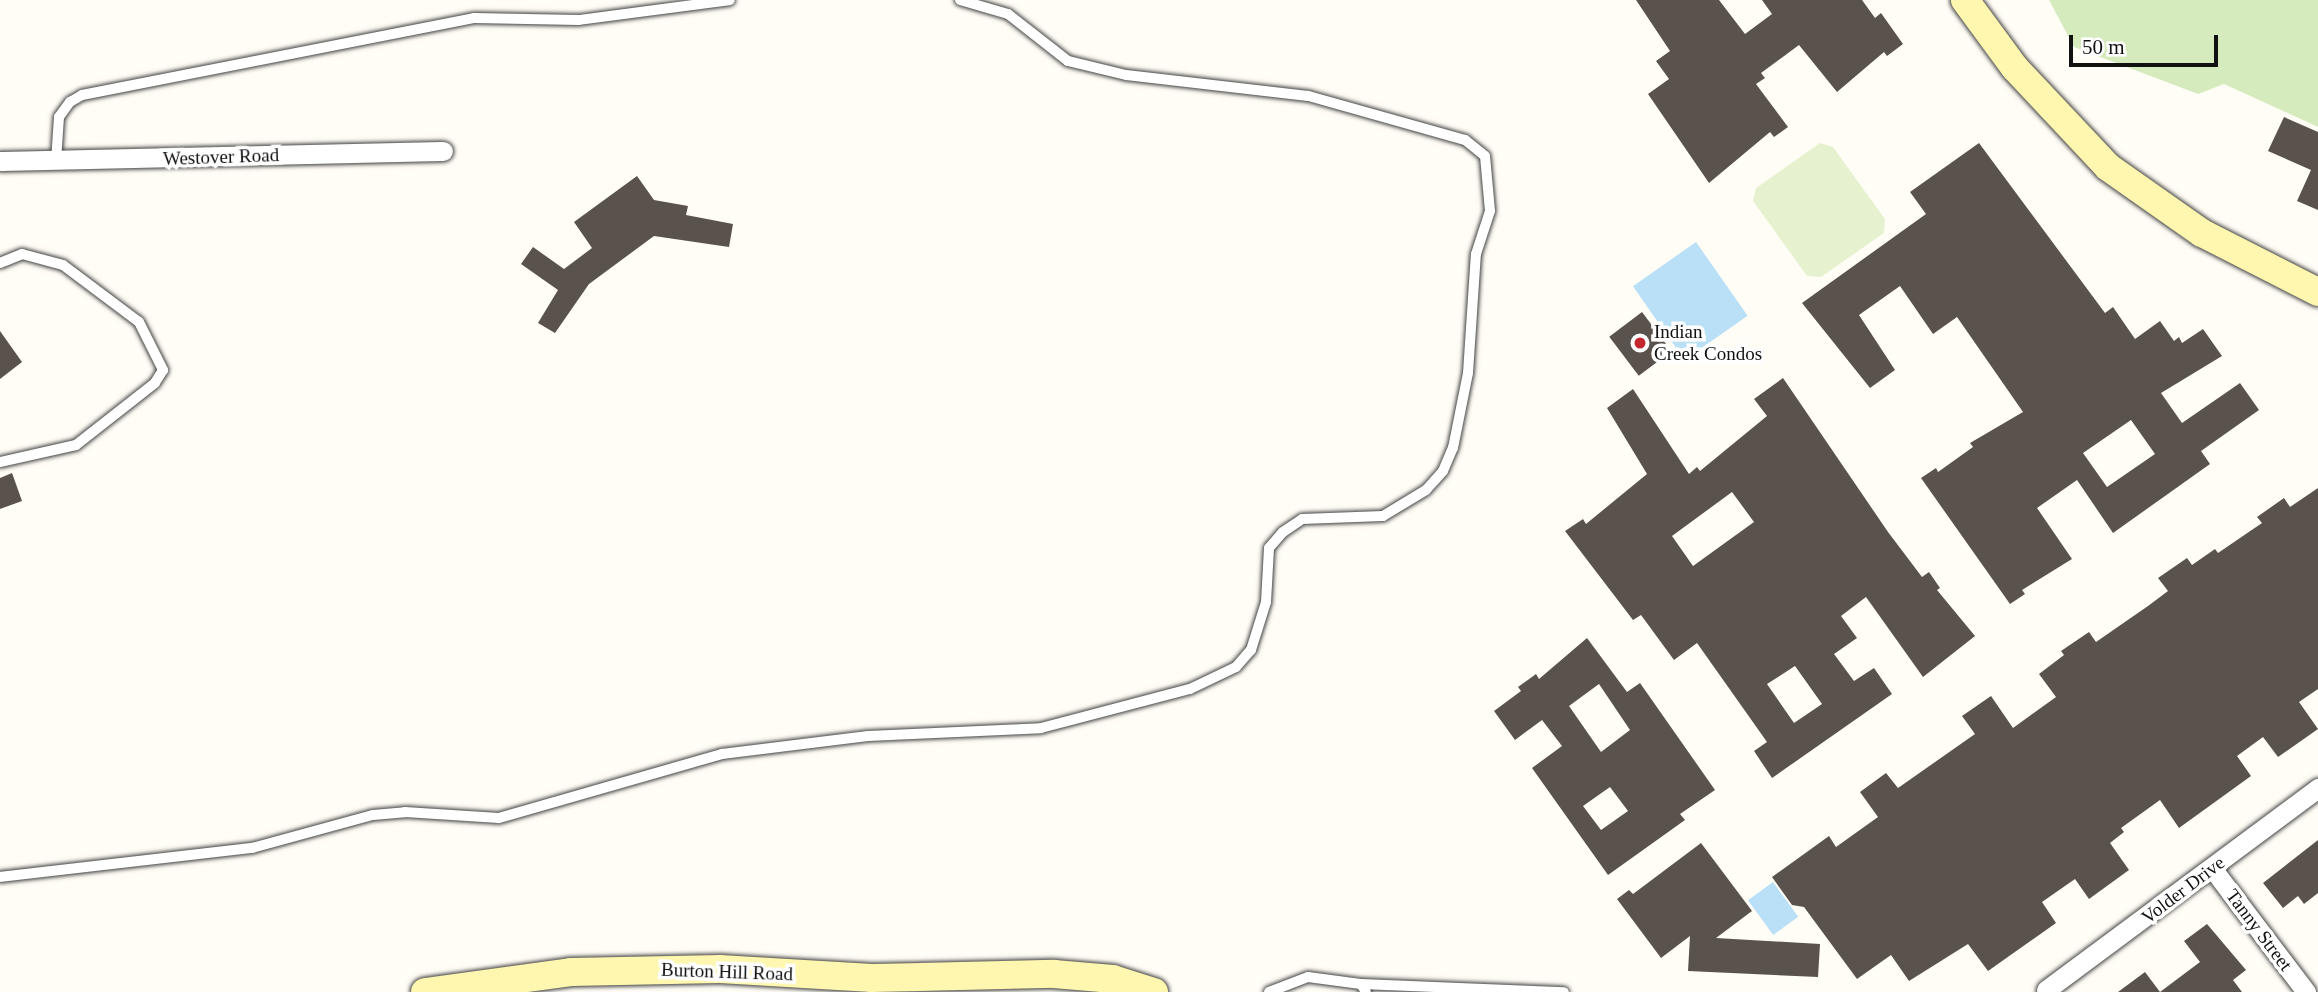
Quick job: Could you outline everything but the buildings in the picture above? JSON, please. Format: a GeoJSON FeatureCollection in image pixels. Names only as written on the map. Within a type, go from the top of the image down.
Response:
{"type":"FeatureCollection","features":[{"type":"Feature","properties":{"kind":"street"},"geometry":{"type":"LineString","coordinates":[[1965,0],[2015,68],[2108,167],[2202,233],[2318,292]]}},
{"type":"Feature","properties":{"kind":"street","name":"Westover Road"},"geometry":{"type":"LineString","coordinates":[[0,161],[56,162],[443,152]]}},
{"type":"Feature","properties":{"kind":"street","name":"Volder Drive"},"geometry":{"type":"LineString","coordinates":[[2046,990],[2318,788]]}},
{"type":"Feature","properties":{"kind":"street","name":"Tanny Street"},"geometry":{"type":"LineString","coordinates":[[2213,868],[2306,992]]}},
{"type":"Feature","properties":{"kind":"street","name":"Burton Hill Road"},"geometry":{"type":"LineString","coordinates":[[425,992],[587,977],[764,977],[869,985],[1054,974],[1113,979],[1146,991]]}},
{"type":"Feature","properties":{"kind":"lane"},"geometry":{"type":"LineString","coordinates":[[56,162],[59,117],[70,102],[82,95],[474,18],[579,20],[730,0]]}},
{"type":"Feature","properties":{"kind":"lane"},"geometry":{"type":"LineString","coordinates":[[0,877],[252,848],[373,815],[405,812],[499,818],[722,754],[868,736],[1041,728],[1190,689],[1236,667],[1251,650],[1266,602],[1269,548],[1283,531],[1302,519],[1383,516],[1426,490],[1443,471],[1453,449],[1465,386],[1476,254],[1490,211],[1485,156],[1465,140],[1308,96],[1126,75],[1068,61],[1008,14],[960,0]]}},
{"type":"Feature","properties":{"kind":"lane"},"geometry":{"type":"LineString","coordinates":[[0,264],[22,254],[63,265],[139,322],[163,370],[146,390],[76,444],[0,462]]}},
{"type":"Feature","properties":{"kind":"lane"},"geometry":{"type":"LineString","coordinates":[[1269,992],[1308,977],[1363,988],[1564,992]]}},
{"type":"Feature","properties":{"kind":"green space"},"geometry":{"type":"Polygon","coordinates":[[[2049,0],[2318,0],[2318,127],[2224,84],[2198,94],[2074,47],[2049,0]]]}},
{"type":"Feature","properties":{"kind":"green space"},"geometry":{"type":"Polygon","coordinates":[[[1820,143],[1833,147],[1885,219],[1884,233],[1821,277],[1807,276],[1753,201],[1756,188],[1820,143]]]}},
{"type":"Feature","properties":{"kind":"water"},"geometry":{"type":"Polygon","coordinates":[[[1696,242],[1748,316],[1685,360],[1633,286],[1696,242]]]}},
{"type":"Feature","properties":{"kind":"water"},"geometry":{"type":"Polygon","coordinates":[[[1773,882],[1798,917],[1773,935],[1748,900],[1773,882]]]}},
{"type":"Feature","properties":{"kind":"place","name":"Indian Creek Condos"},"geometry":{"type":"Point","coordinates":[1640,343]}}]}
